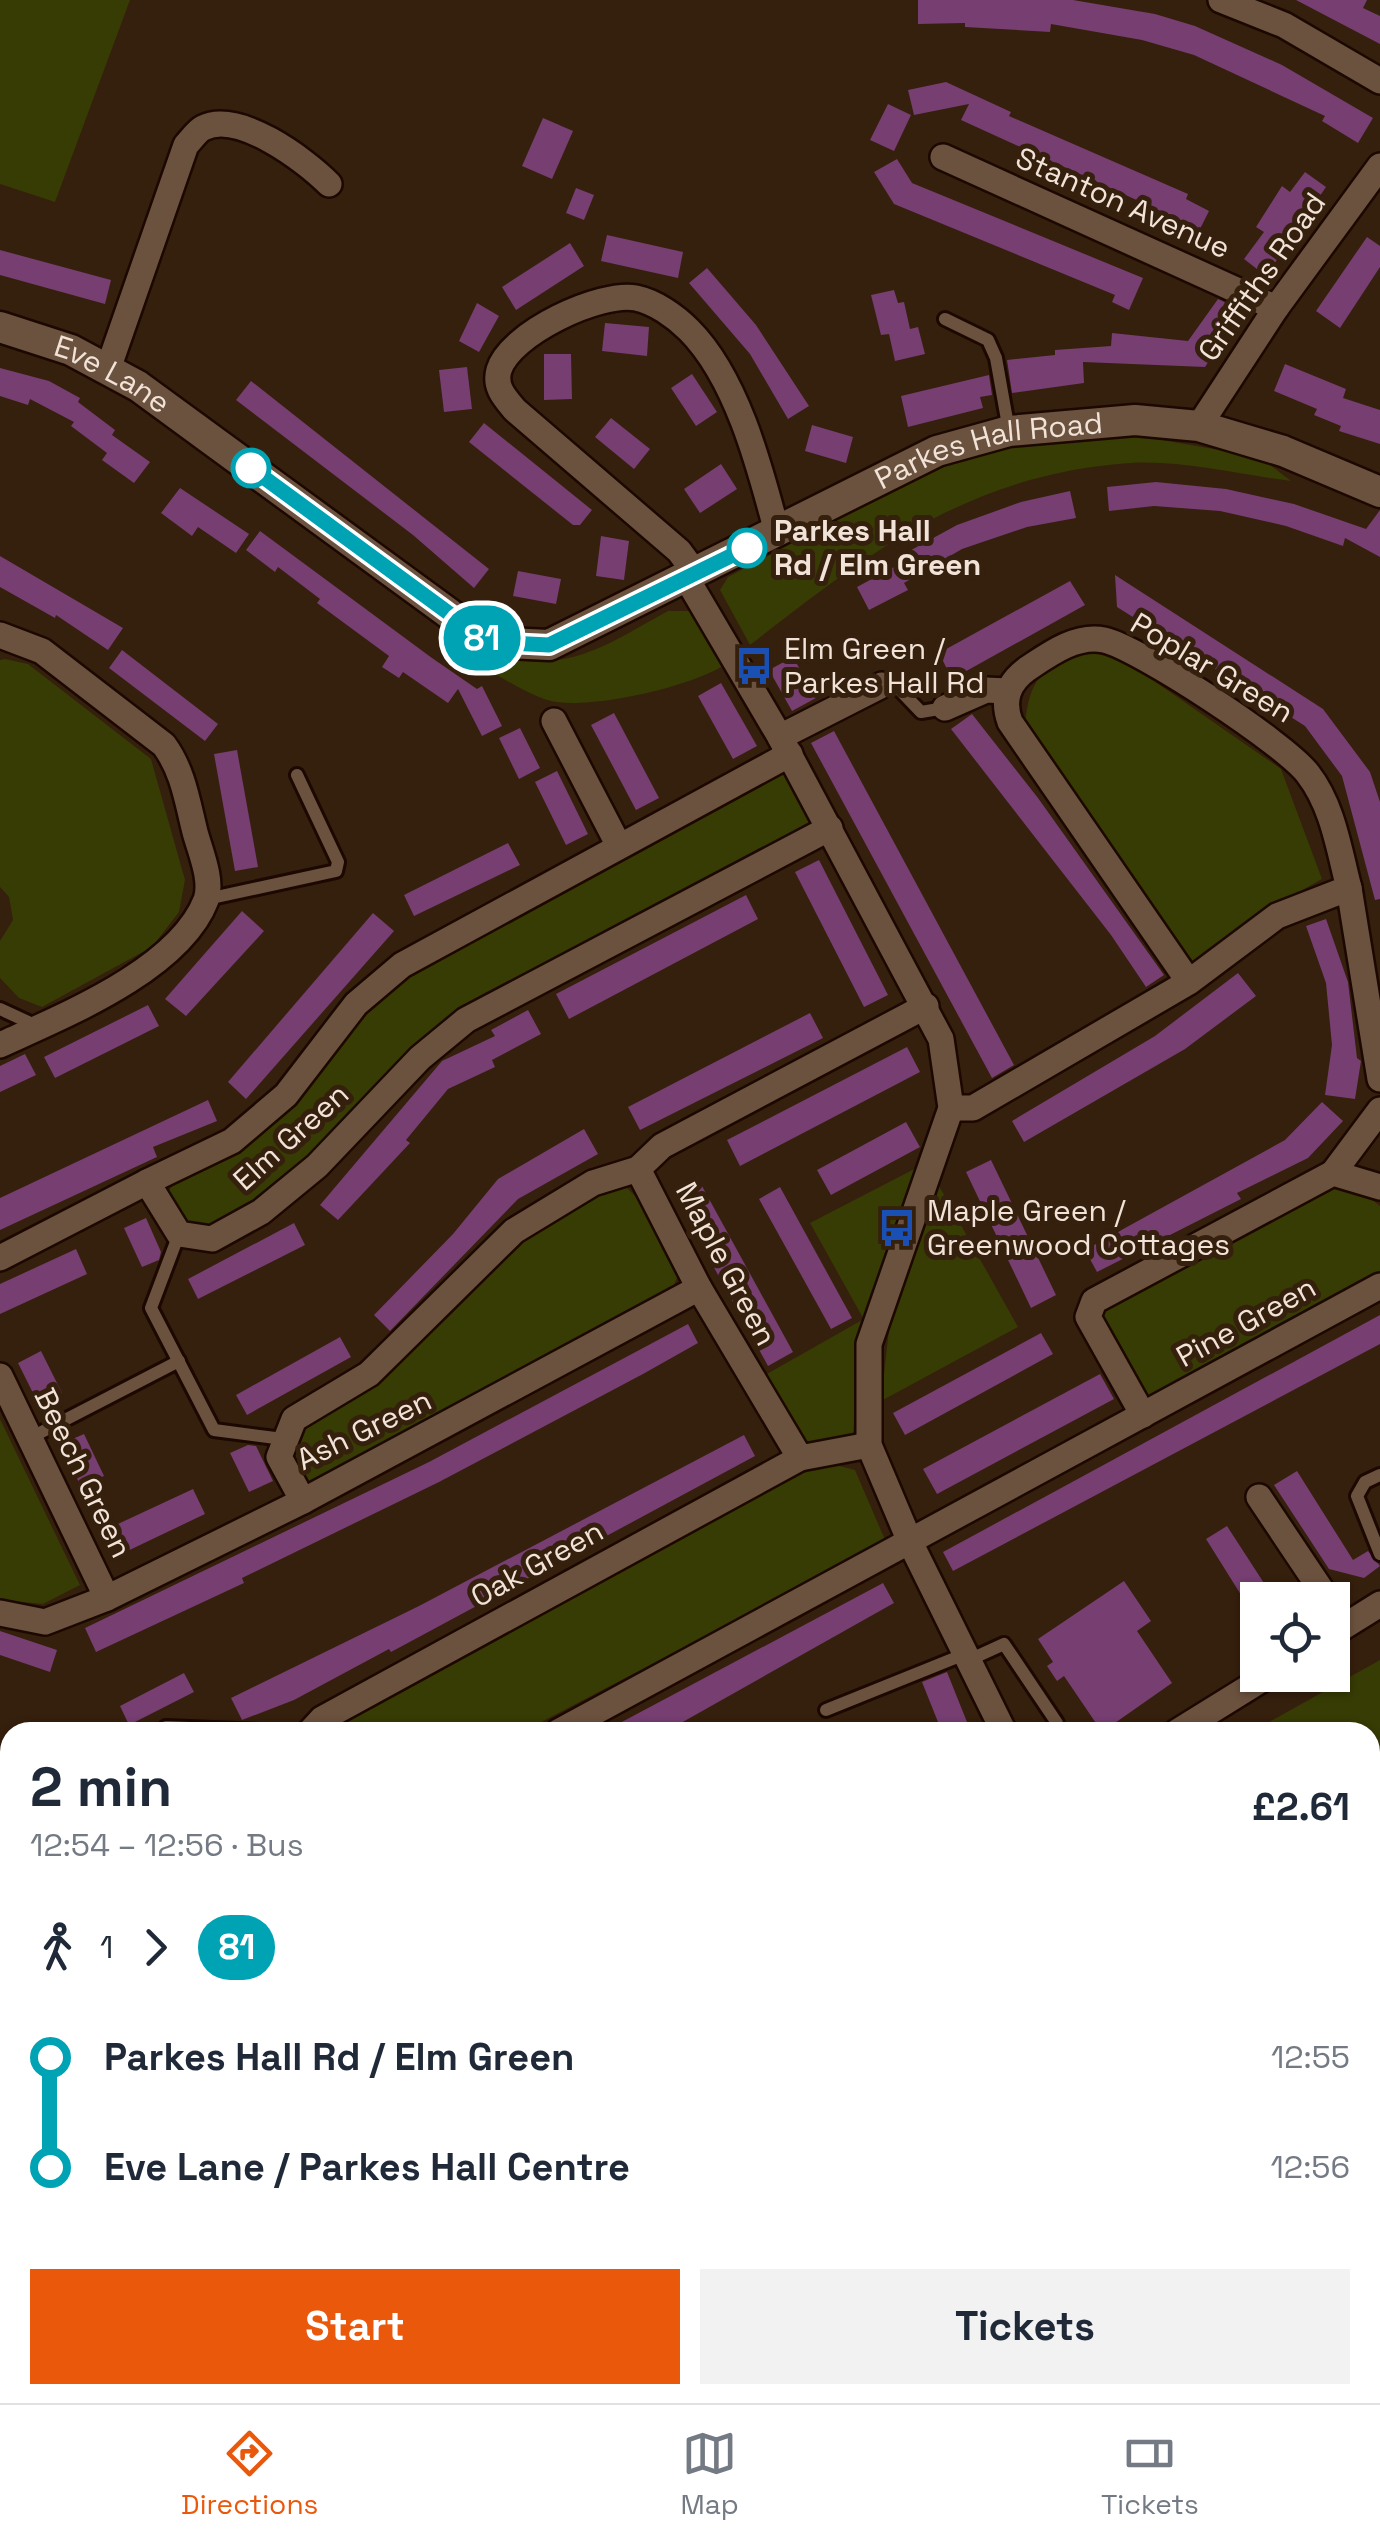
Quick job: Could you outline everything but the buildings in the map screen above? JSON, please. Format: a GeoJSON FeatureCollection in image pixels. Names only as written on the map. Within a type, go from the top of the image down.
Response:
{"type":"FeatureCollection","features":[{"type":"Feature","properties":{"kind":"street"},"geometry":{"type":"LineString","coordinates":[[1221,0],[1284,25],[1380,82]]}},
{"type":"Feature","properties":{"kind":"street"},"geometry":{"type":"LineString","coordinates":[[108,369],[186,144],[202,128],[226,124],[296,152],[329,184]]}},
{"type":"Feature","properties":{"kind":"street","name":"Stanton Avenue"},"geometry":{"type":"LineString","coordinates":[[943,157],[1276,308]]}},
{"type":"Feature","properties":{"kind":"street","name":"Griffiths Road"},"geometry":{"type":"LineString","coordinates":[[1199,426],[1276,308],[1380,166]]}},
{"type":"Feature","properties":{"kind":"street"},"geometry":{"type":"LineString","coordinates":[[778,532],[750,432],[691,332],[668,312],[637,298],[612,298],[551,322],[507,354],[498,371],[499,391],[514,410],[679,551],[926,1006],[948,1067],[951,1108],[869,1344],[870,1445],[911,1544],[999,1722]]}},
{"type":"Feature","properties":{"kind":"street","name":"Eve Lane"},"geometry":{"type":"LineString","coordinates":[[0,327],[71,350],[108,369],[212,440]]}},
{"type":"Feature","properties":{"kind":"street","name":"Parkes Hall Road"},"geometry":{"type":"LineString","coordinates":[[212,440],[488,642],[549,645],[937,451],[1008,431],[1135,420],[1199,426],[1283,451],[1380,492]]}},
{"type":"Feature","properties":{"kind":"street"},"geometry":{"type":"LineString","coordinates":[[0,1045],[139,975],[177,938],[206,899],[208,884],[179,765],[164,746],[42,651],[1,633]]}},
{"type":"Feature","properties":{"kind":"street","name":"Poplar Green"},"geometry":{"type":"LineString","coordinates":[[1007,691],[1017,676],[1055,650],[1088,640],[1102,640],[1142,658],[1292,755],[1325,800],[1349,888]]}},
{"type":"Feature","properties":{"kind":"street","name":"Elm Green"},"geometry":{"type":"LineString","coordinates":[[147,1182],[232,1141],[286,1095],[356,1004],[402,965],[619,846],[882,685]]}},
{"type":"Feature","properties":{"kind":"street"},"geometry":{"type":"LineString","coordinates":[[945,708],[986,690],[1007,691],[1010,722],[1189,982]]}},
{"type":"Feature","properties":{"kind":"street"},"geometry":{"type":"LineString","coordinates":[[554,721],[619,846]]}},
{"type":"Feature","properties":{"kind":"street","name":"Elm Green"},"geometry":{"type":"LineString","coordinates":[[179,1234],[212,1240],[260,1212],[316,1166],[420,1058],[466,1020],[830,828]]}},
{"type":"Feature","properties":{"kind":"street"},"geometry":{"type":"LineString","coordinates":[[951,1108],[973,1108],[1189,982],[1277,916],[1349,888],[1380,1079]]}},
{"type":"Feature","properties":{"kind":"street","name":"Maple Green"},"geometry":{"type":"LineString","coordinates":[[800,1458],[699,1288],[638,1169],[662,1146],[926,1006]]}},
{"type":"Feature","properties":{"kind":"street"},"geometry":{"type":"LineString","coordinates":[[1143,1416],[1088,1317],[1094,1301],[1333,1173],[1380,1110]]}},
{"type":"Feature","properties":{"kind":"street","name":"Ash Green"},"geometry":{"type":"LineString","coordinates":[[638,1169],[593,1183],[514,1231],[369,1374],[294,1419],[282,1439],[279,1457],[304,1501],[699,1288]]}},
{"type":"Feature","properties":{"kind":"street"},"geometry":{"type":"LineString","coordinates":[[1333,1173],[1380,1187]]}},
{"type":"Feature","properties":{"kind":"street"},"geometry":{"type":"LineString","coordinates":[[0,1258],[147,1182],[179,1234]]}},
{"type":"Feature","properties":{"kind":"street","name":"Pine Green"},"geometry":{"type":"LineString","coordinates":[[911,1544],[1380,1286]]}},
{"type":"Feature","properties":{"kind":"street","name":"Beech Green"},"geometry":{"type":"LineString","coordinates":[[0,1376],[107,1598]]}},
{"type":"Feature","properties":{"kind":"street"},"geometry":{"type":"LineString","coordinates":[[800,1458],[870,1445]]}},
{"type":"Feature","properties":{"kind":"street","name":"Oak Green"},"geometry":{"type":"LineString","coordinates":[[319,1722],[800,1458]]}},
{"type":"Feature","properties":{"kind":"street"},"geometry":{"type":"LineString","coordinates":[[1259,1497],[1316,1582]]}},
{"type":"Feature","properties":{"kind":"street","name":"Beech Green"},"geometry":{"type":"LineString","coordinates":[[0,1613],[44,1622],[107,1598],[304,1501]]}},
{"type":"Feature","properties":{"kind":"street"},"geometry":{"type":"LineString","coordinates":[[577,1722],[911,1544]]}},
{"type":"Feature","properties":{"kind":"street"},"geometry":{"type":"LineString","coordinates":[[1350,1617],[1380,1604]]}},
{"type":"Feature","properties":{"kind":"street"},"geometry":{"type":"LineString","coordinates":[[1193,1722],[1242,1692]]}},
{"type":"Feature","properties":{"kind":"lane"},"geometry":{"type":"LineString","coordinates":[[945,319],[988,340],[996,358],[1008,431]]}},
{"type":"Feature","properties":{"kind":"lane"},"geometry":{"type":"LineString","coordinates":[[882,685],[894,685],[921,712],[945,708]]}},
{"type":"Feature","properties":{"kind":"lane"},"geometry":{"type":"LineString","coordinates":[[206,899],[336,871],[338,862],[297,775]]}},
{"type":"Feature","properties":{"kind":"lane"},"geometry":{"type":"LineString","coordinates":[[0,1009],[39,1027]]}},
{"type":"Feature","properties":{"kind":"lane"},"geometry":{"type":"LineString","coordinates":[[179,1234],[151,1308],[214,1430],[282,1439]]}},
{"type":"Feature","properties":{"kind":"lane"},"geometry":{"type":"LineString","coordinates":[[30,1438],[179,1361]]}},
{"type":"Feature","properties":{"kind":"lane"},"geometry":{"type":"LineString","coordinates":[[1380,1475],[1365,1482],[1357,1496],[1380,1554]]}},
{"type":"Feature","properties":{"kind":"lane"},"geometry":{"type":"LineString","coordinates":[[826,1710],[1004,1644],[1056,1722]]}},
{"type":"Feature","properties":{"kind":"green space"},"geometry":{"type":"Polygon","coordinates":[[[0,0],[130,0],[55,202],[0,184],[0,0]]]}},
{"type":"Feature","properties":{"kind":"green space"},"geometry":{"type":"Polygon","coordinates":[[[1110,431],[1260,457],[1291,481],[1190,466],[1131,463],[1073,470],[1021,483],[972,501],[881,549],[750,645],[720,590],[728,577],[947,462],[1029,439],[1110,431]]]}},
{"type":"Feature","properties":{"kind":"green space"},"geometry":{"type":"Polygon","coordinates":[[[668,611],[695,611],[727,663],[667,688],[587,703],[538,697],[478,665],[566,659],[611,642],[668,611]]]}},
{"type":"Feature","properties":{"kind":"green space"},"geometry":{"type":"Polygon","coordinates":[[[1082,650],[1121,658],[1281,769],[1322,879],[1276,905],[1196,965],[1179,949],[1024,733],[1028,703],[1037,681],[1054,664],[1082,650]]]}},
{"type":"Feature","properties":{"kind":"green space"},"geometry":{"type":"Polygon","coordinates":[[[0,660],[28,664],[151,759],[185,880],[179,912],[152,947],[42,1007],[19,998],[0,978],[0,941],[13,920],[9,897],[0,887],[0,660]]]}},
{"type":"Feature","properties":{"kind":"green space"},"geometry":{"type":"Polygon","coordinates":[[[787,771],[814,823],[443,1023],[386,1074],[287,1185],[209,1232],[187,1223],[179,1213],[169,1191],[176,1179],[404,974],[787,771]]]}},
{"type":"Feature","properties":{"kind":"green space"},"geometry":{"type":"Polygon","coordinates":[[[920,1166],[863,1318],[810,1223],[920,1166]]]}},
{"type":"Feature","properties":{"kind":"green space"},"geometry":{"type":"Polygon","coordinates":[[[623,1184],[638,1199],[678,1276],[674,1285],[304,1488],[288,1459],[298,1429],[521,1240],[589,1194],[623,1184]]]}},
{"type":"Feature","properties":{"kind":"green space"},"geometry":{"type":"Polygon","coordinates":[[[1325,1184],[1362,1191],[1380,1206],[1380,1277],[1146,1401],[1097,1308],[1325,1184]]]}},
{"type":"Feature","properties":{"kind":"green space"},"geometry":{"type":"Polygon","coordinates":[[[939,1186],[1018,1327],[881,1401],[891,1311],[939,1186]]]}},
{"type":"Feature","properties":{"kind":"green space"},"geometry":{"type":"Polygon","coordinates":[[[862,1320],[853,1435],[830,1447],[798,1449],[760,1378],[862,1320]]]}},
{"type":"Feature","properties":{"kind":"green space"},"geometry":{"type":"Polygon","coordinates":[[[0,1419],[80,1585],[43,1604],[0,1600],[0,1419]]]}},
{"type":"Feature","properties":{"kind":"green space"},"geometry":{"type":"Polygon","coordinates":[[[832,1464],[855,1470],[886,1542],[541,1722],[339,1722],[790,1472],[832,1464]]]}},
{"type":"Feature","properties":{"kind":"green space"},"geometry":{"type":"Polygon","coordinates":[[[1380,1660],[1380,1722],[1269,1722],[1323,1692],[1350,1692],[1350,1677],[1380,1660]]]}},
{"type":"Feature","properties":{"kind":"bus line","name":"81"},"geometry":{"type":"LineString","coordinates":[[251,468],[439,610],[488,642],[549,645],[747,548]]}},
{"type":"Feature","properties":{"kind":"place","name":"Parkes Hall Rd / Elm Green"},"geometry":{"type":"Point","coordinates":[747,548]}},
{"type":"Feature","properties":{"kind":"place","name":"Elm Green / Parkes Hall Rd"},"geometry":{"type":"Point","coordinates":[754,666]}},
{"type":"Feature","properties":{"kind":"place","name":"Maple Green / Greenwood Cottages"},"geometry":{"type":"Point","coordinates":[897,1228]}}]}
